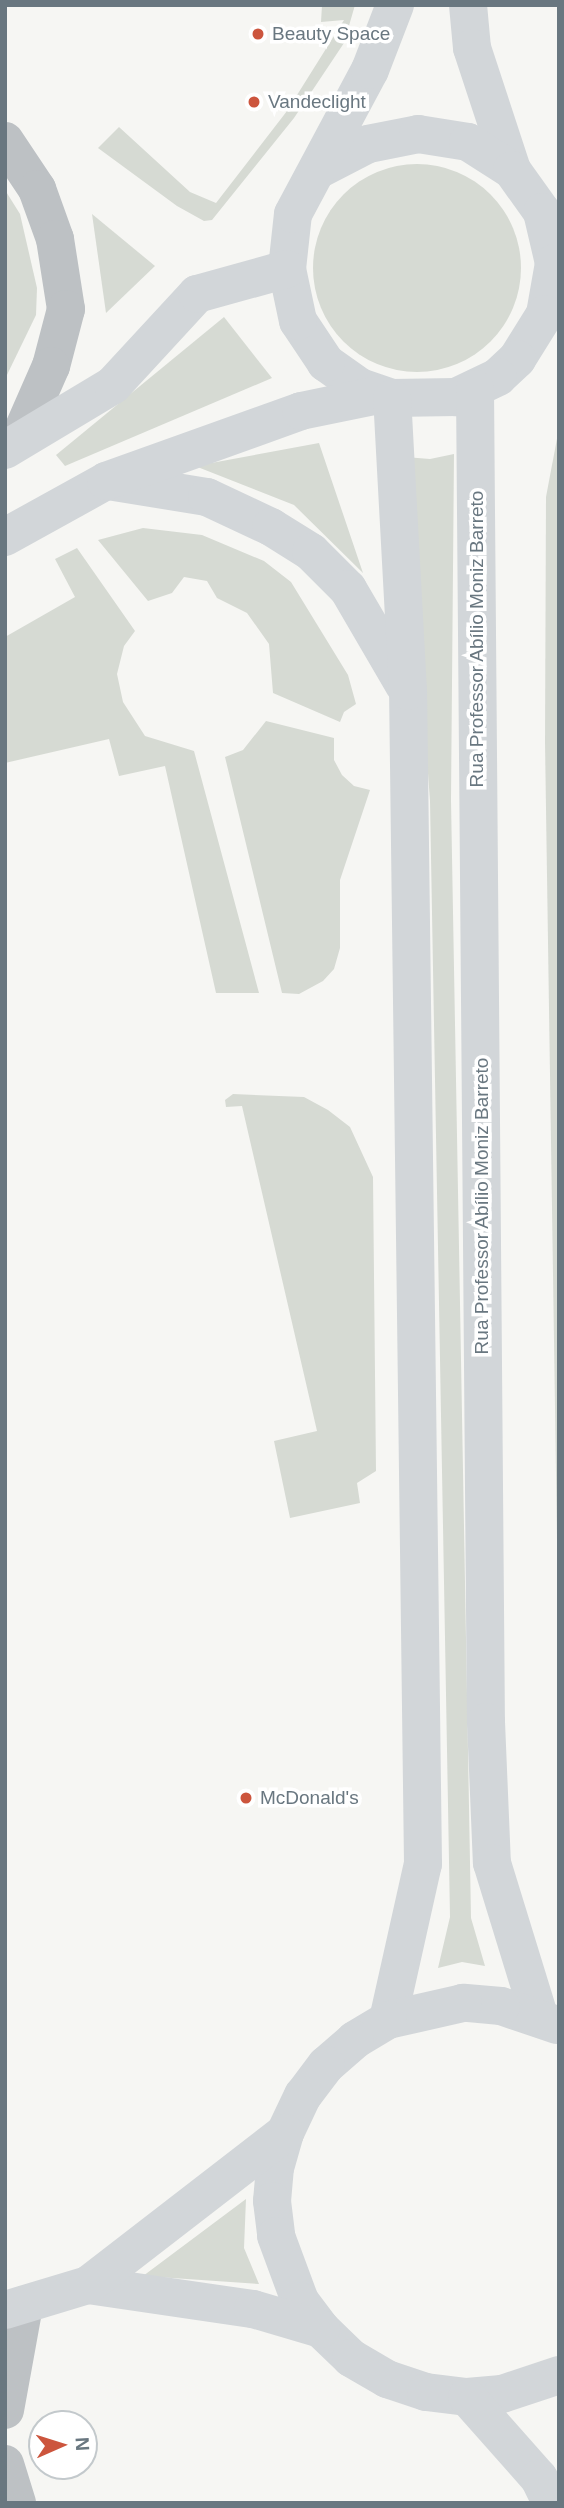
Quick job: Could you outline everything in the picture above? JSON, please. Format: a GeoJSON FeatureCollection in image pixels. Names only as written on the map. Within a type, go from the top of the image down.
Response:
{"type":"FeatureCollection","features":[{"type":"Feature","properties":{"kind":"main road"},"geometry":{"type":"LineString","coordinates":[[386,397],[343,376],[310,343],[290,296],[287,269],[293,214],[320,169],[370,70],[394,5]]}},
{"type":"Feature","properties":{"kind":"main road"},"geometry":{"type":"LineString","coordinates":[[468,5],[472,48],[512,170]]}},
{"type":"Feature","properties":{"kind":"main road"},"geometry":{"type":"LineString","coordinates":[[5,537],[106,481],[301,411],[386,397],[434,401],[475,389],[517,359],[552,313],[554,262],[550,215],[512,170],[468,142],[418,134],[368,144],[320,169]]}},
{"type":"Feature","properties":{"kind":"main road"},"geometry":{"type":"LineString","coordinates":[[12,444],[114,384],[197,294],[287,269]]}},
{"type":"Feature","properties":{"kind":"main road","name":"Rua Professor Abílio Moniz Barreto"},"geometry":{"type":"LineString","coordinates":[[475,389],[486,1722],[492,1863],[549,2021]]}},
{"type":"Feature","properties":{"kind":"main road"},"geometry":{"type":"LineString","coordinates":[[386,397],[408,691],[423,1864],[388,2021]]}},
{"type":"Feature","properties":{"kind":"main road"},"geometry":{"type":"LineString","coordinates":[[106,481],[207,498],[271,527],[311,552],[348,589],[408,691]]}},
{"type":"Feature","properties":{"kind":"main road"},"geometry":{"type":"LineString","coordinates":[[549,2021],[501,2006],[463,2003],[388,2021],[355,2040],[326,2065],[303,2095],[285,2133],[275,2166],[276,2236],[300,2301],[321,2329],[351,2358],[387,2379],[426,2392],[467,2397],[502,2394],[559,2375]]}},
{"type":"Feature","properties":{"kind":"main road"},"geometry":{"type":"LineString","coordinates":[[15,2308],[88,2285],[285,2133]]}},
{"type":"Feature","properties":{"kind":"main road"},"geometry":{"type":"LineString","coordinates":[[88,2285],[253,2309],[321,2329]]}},
{"type":"Feature","properties":{"kind":"main road"},"geometry":{"type":"LineString","coordinates":[[467,2397],[539,2479],[551,2503]]}},
{"type":"Feature","properties":{"kind":"street"},"geometry":{"type":"LineString","coordinates":[[5,141],[37,189],[55,239],[66,309],[51,366],[12,444]]}},
{"type":"Feature","properties":{"kind":"street"},"geometry":{"type":"LineString","coordinates":[[5,2410],[15,2308]]}},
{"type":"Feature","properties":{"kind":"street"},"geometry":{"type":"LineString","coordinates":[[5,2464],[17,2503]]}},
{"type":"Feature","properties":{"kind":"shaded area"},"geometry":{"type":"Polygon","coordinates":[[[322,5],[355,5],[344,43],[294,118],[212,220],[204,221],[177,206],[98,148],[119,127],[190,192],[216,203],[287,111],[344,20],[321,22],[322,5]]]}},
{"type":"Feature","properties":{"kind":"shaded area"},"geometry":{"type":"Polygon","coordinates":[[[417,164],[457,172],[490,195],[513,228],[521,268],[513,308],[490,341],[457,364],[417,372],[377,364],[344,341],[321,308],[313,268],[321,228],[344,195],[377,172],[417,164]]]}},
{"type":"Feature","properties":{"kind":"shaded area"},"geometry":{"type":"Polygon","coordinates":[[[5,190],[20,214],[37,288],[36,315],[5,379],[5,190]]]}},
{"type":"Feature","properties":{"kind":"shaded area"},"geometry":{"type":"Polygon","coordinates":[[[92,214],[155,266],[106,313],[92,214]]]}},
{"type":"Feature","properties":{"kind":"shaded area"},"geometry":{"type":"Polygon","coordinates":[[[224,317],[272,378],[65,466],[56,455],[224,317]]]}},
{"type":"Feature","properties":{"kind":"shaded area"},"geometry":{"type":"Polygon","coordinates":[[[559,428],[559,1673],[545,742],[546,497],[559,428]]]}},
{"type":"Feature","properties":{"kind":"shaded area"},"geometry":{"type":"Polygon","coordinates":[[[319,443],[363,573],[294,505],[195,466],[319,443]]]}},
{"type":"Feature","properties":{"kind":"shaded area"},"geometry":{"type":"Polygon","coordinates":[[[454,454],[451,800],[471,1918],[485,1966],[462,1962],[438,1968],[450,1917],[430,801],[405,457],[430,459],[454,454]]]}},
{"type":"Feature","properties":{"kind":"shaded area"},"geometry":{"type":"Polygon","coordinates":[[[143,528],[202,535],[264,561],[291,582],[348,675],[356,704],[344,712],[340,722],[273,693],[269,644],[247,613],[217,598],[207,581],[184,577],[172,593],[148,601],[98,540],[143,528]]]}},
{"type":"Feature","properties":{"kind":"shaded area"},"geometry":{"type":"Polygon","coordinates":[[[77,548],[135,631],[124,646],[117,674],[123,702],[145,736],[194,751],[259,993],[216,993],[165,766],[119,776],[109,739],[5,763],[5,637],[75,597],[55,559],[77,548]]]}},
{"type":"Feature","properties":{"kind":"shaded area"},"geometry":{"type":"Polygon","coordinates":[[[266,721],[334,738],[334,760],[342,775],[354,786],[370,790],[340,880],[340,948],[334,969],[323,981],[299,994],[282,993],[225,757],[243,750],[266,721]]]}},
{"type":"Feature","properties":{"kind":"shaded area"},"geometry":{"type":"Polygon","coordinates":[[[233,1094],[304,1097],[328,1110],[350,1127],[373,1177],[376,1471],[357,1483],[360,1503],[290,1518],[274,1441],[317,1431],[242,1106],[226,1107],[225,1100],[233,1094]]]}},
{"type":"Feature","properties":{"kind":"shaded area"},"geometry":{"type":"Polygon","coordinates":[[[246,2199],[244,2248],[259,2284],[143,2276],[246,2199]]]}},
{"type":"Feature","properties":{"kind":"place","name":"Beauty Space"},"geometry":{"type":"Point","coordinates":[258,34]}},
{"type":"Feature","properties":{"kind":"place","name":"Vandeclight"},"geometry":{"type":"Point","coordinates":[254,102]}},
{"type":"Feature","properties":{"kind":"place","name":"McDonald's"},"geometry":{"type":"Point","coordinates":[246,1798]}}]}
